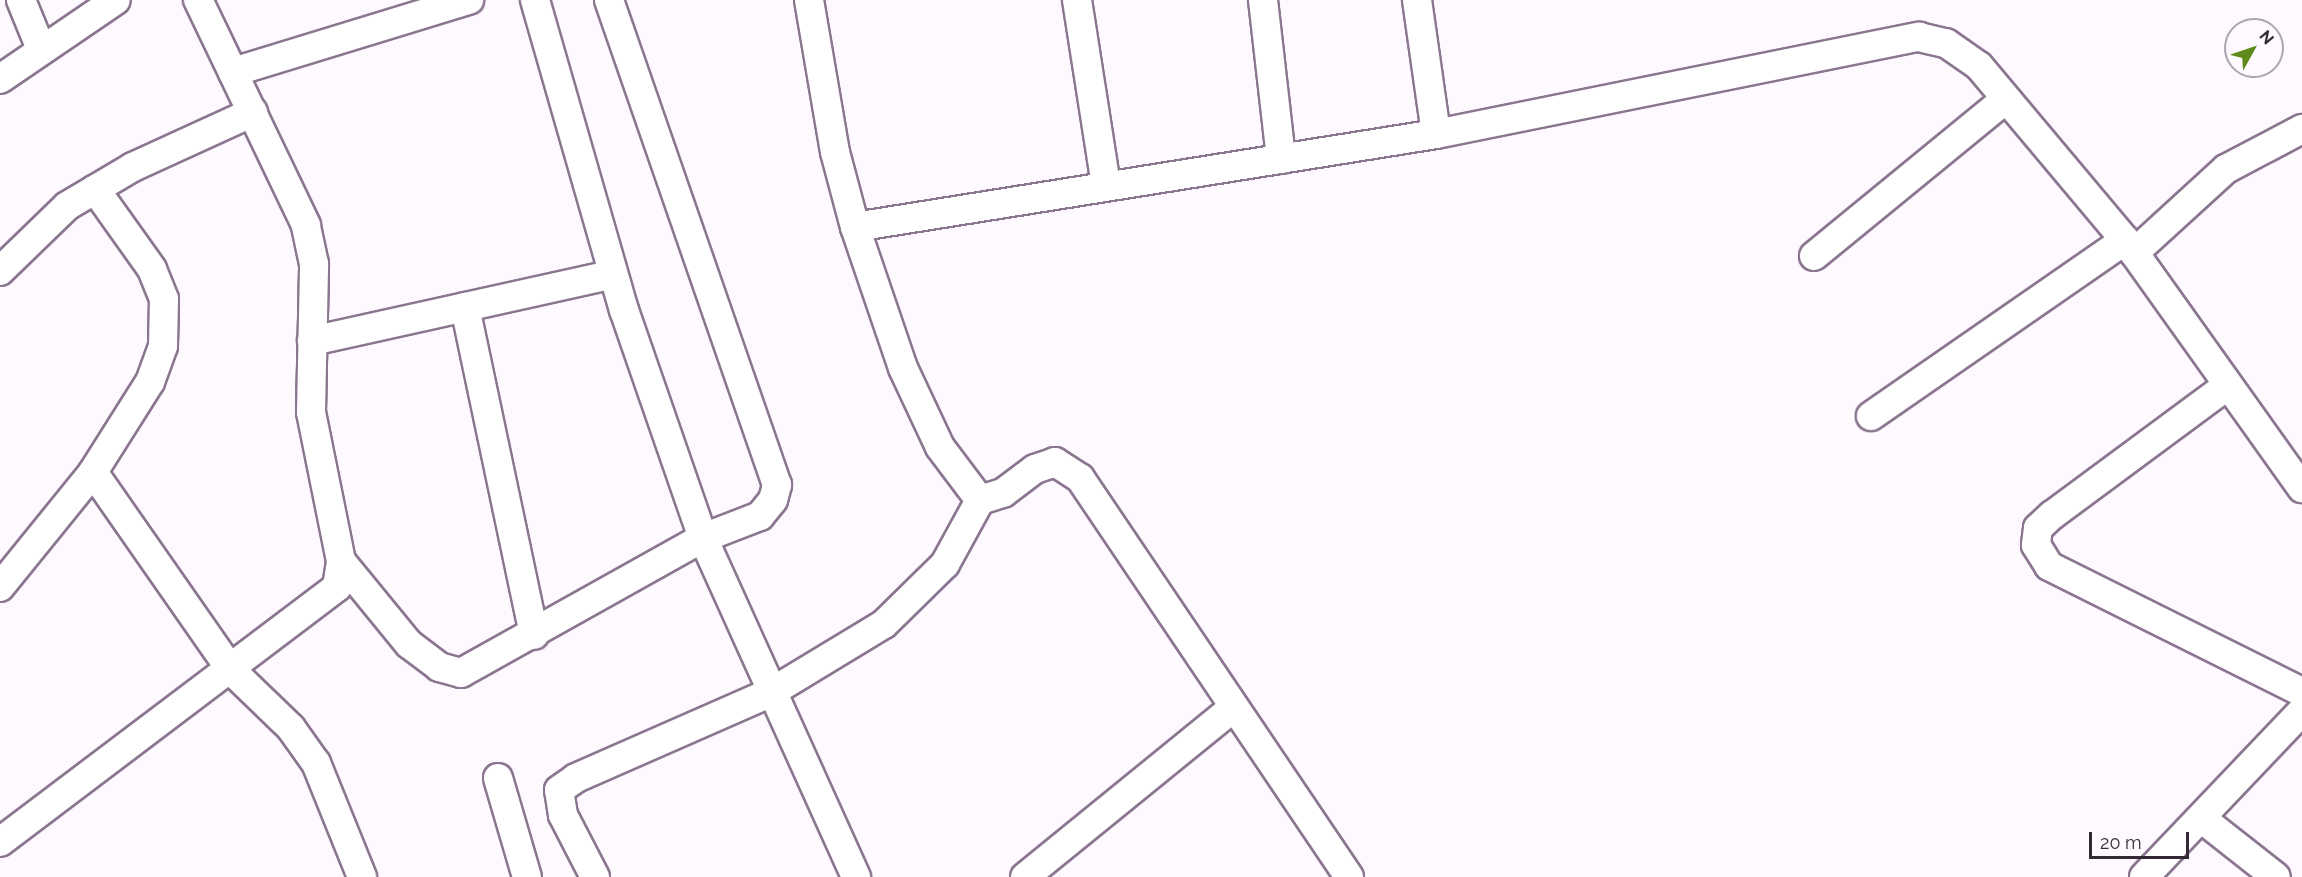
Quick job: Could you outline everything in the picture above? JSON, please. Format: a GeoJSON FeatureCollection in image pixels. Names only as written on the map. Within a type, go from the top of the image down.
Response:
{"type":"FeatureCollection","features":[{"type":"Feature","properties":{"kind":"street"},"geometry":{"type":"LineString","coordinates":[[21,0],[41,49]]}},
{"type":"Feature","properties":{"kind":"street"},"geometry":{"type":"LineString","coordinates":[[0,78],[116,0]]}},
{"type":"Feature","properties":{"kind":"street"},"geometry":{"type":"LineString","coordinates":[[0,842],[231,670],[337,586],[341,561],[311,412],[314,264],[306,225],[198,0]]}},
{"type":"Feature","properties":{"kind":"street"},"geometry":{"type":"LineString","coordinates":[[233,72],[469,0]]}},
{"type":"Feature","properties":{"kind":"street"},"geometry":{"type":"LineString","coordinates":[[535,0],[613,274],[703,538],[770,693],[856,877]]}},
{"type":"Feature","properties":{"kind":"street"},"geometry":{"type":"LineString","coordinates":[[341,561],[409,644],[439,668],[461,673],[703,538],[760,516],[777,485],[609,0]]}},
{"type":"Feature","properties":{"kind":"street"},"geometry":{"type":"LineString","coordinates":[[809,0],[835,152],[855,227],[918,407],[940,447],[980,500]]}},
{"type":"Feature","properties":{"kind":"street"},"geometry":{"type":"LineString","coordinates":[[1077,0],[1106,186]]}},
{"type":"Feature","properties":{"kind":"street"},"geometry":{"type":"LineString","coordinates":[[1263,0],[1281,159]]}},
{"type":"Feature","properties":{"kind":"street"},"geometry":{"type":"LineString","coordinates":[[1417,0],[1436,134]]}},
{"type":"Feature","properties":{"kind":"street"},"geometry":{"type":"LineString","coordinates":[[855,227],[1436,134],[1919,37],[1946,44],[1979,66],[2129,247],[2302,488]]}},
{"type":"Feature","properties":{"kind":"street"},"geometry":{"type":"LineString","coordinates":[[1814,256],[2006,99]]}},
{"type":"Feature","properties":{"kind":"street"},"geometry":{"type":"LineString","coordinates":[[0,272],[31,236],[95,189],[253,112]]}},
{"type":"Feature","properties":{"kind":"street"},"geometry":{"type":"LineString","coordinates":[[1871,416],[2129,247],[2226,169],[2302,129]]}},
{"type":"Feature","properties":{"kind":"street"},"geometry":{"type":"LineString","coordinates":[[0,587],[93,472],[150,382],[163,346],[164,299],[152,269],[95,189]]}},
{"type":"Feature","properties":{"kind":"street"},"geometry":{"type":"LineString","coordinates":[[312,341],[613,274]]}},
{"type":"Feature","properties":{"kind":"street"},"geometry":{"type":"LineString","coordinates":[[465,307],[534,634]]}},
{"type":"Feature","properties":{"kind":"street"},"geometry":{"type":"LineString","coordinates":[[2228,385],[2052,515],[2038,528],[2036,544],[2049,566],[2302,692]]}},
{"type":"Feature","properties":{"kind":"street"},"geometry":{"type":"LineString","coordinates":[[595,877],[563,815],[559,790],[576,778],[770,693],[884,624],[917,597],[963,538],[980,500],[1003,493],[1035,469],[1055,462],[1080,478],[1233,708],[1350,877]]}},
{"type":"Feature","properties":{"kind":"street"},"geometry":{"type":"LineString","coordinates":[[93,472],[231,670],[291,728],[316,763],[362,877]]}},
{"type":"Feature","properties":{"kind":"street"},"geometry":{"type":"LineString","coordinates":[[1039,873],[1233,708]]}},
{"type":"Feature","properties":{"kind":"street"},"geometry":{"type":"LineString","coordinates":[[2144,877],[2298,724]]}},
{"type":"Feature","properties":{"kind":"street"},"geometry":{"type":"LineString","coordinates":[[498,778],[527,877]]}},
{"type":"Feature","properties":{"kind":"street"},"geometry":{"type":"LineString","coordinates":[[2201,818],[2276,877]]}}]}
